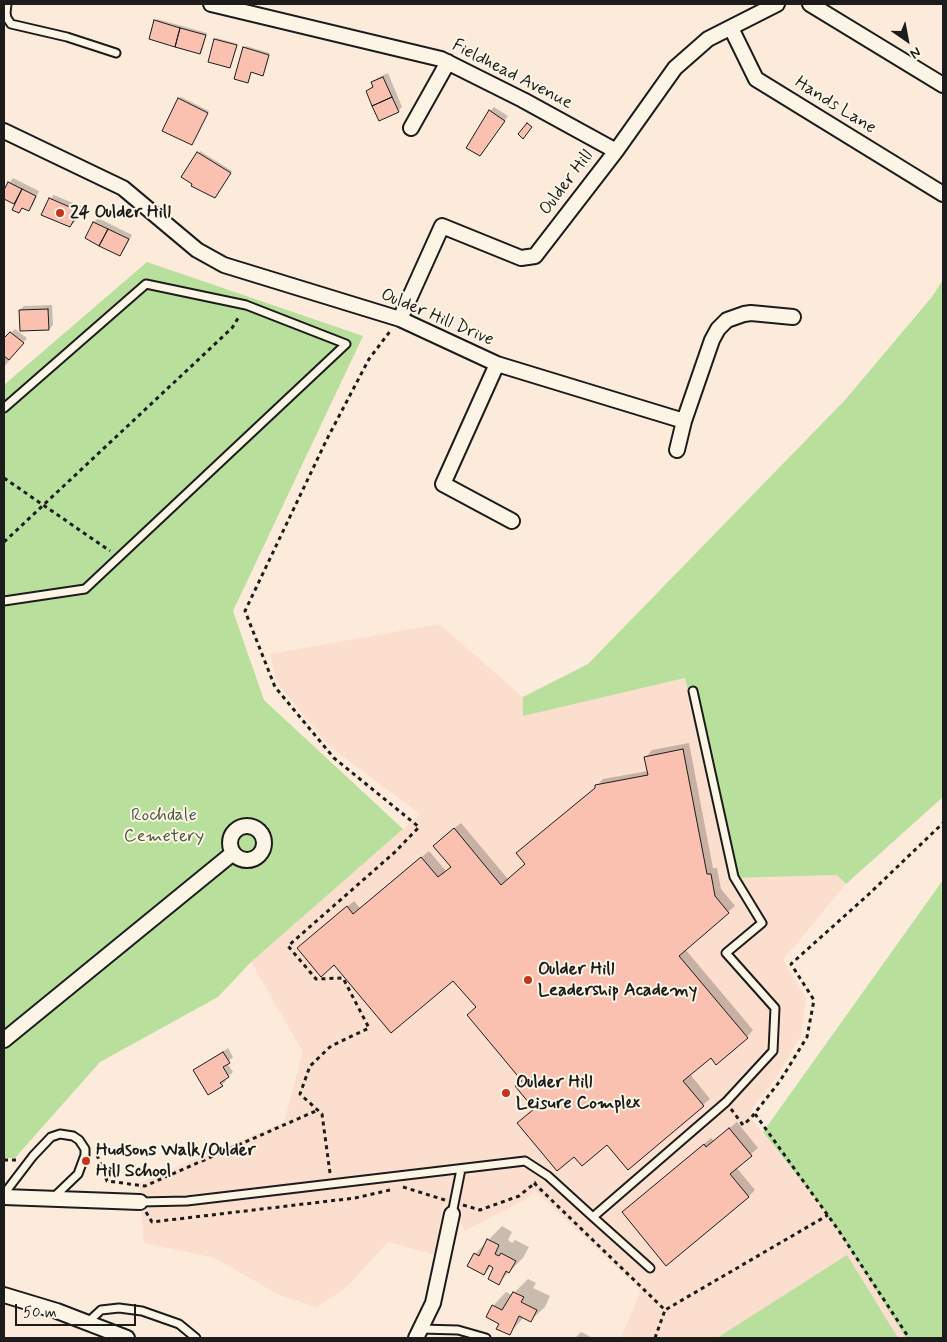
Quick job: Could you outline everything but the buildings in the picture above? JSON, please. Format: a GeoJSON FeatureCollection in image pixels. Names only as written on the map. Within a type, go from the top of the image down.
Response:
{"type":"FeatureCollection","features":[{"type":"Feature","properties":{"kind":"street","name":"Fieldhead Avenue"},"geometry":{"type":"LineString","coordinates":[[211,4],[441,59],[616,150]]}},
{"type":"Feature","properties":{"kind":"street","name":"Oulder Hill"},"geometry":{"type":"LineString","coordinates":[[400,319],[442,226],[521,258],[536,256],[675,68],[708,39],[777,4]]}},
{"type":"Feature","properties":{"kind":"street"},"geometry":{"type":"LineString","coordinates":[[810,4],[943,85]]}},
{"type":"Feature","properties":{"kind":"street","name":"Hands Lane"},"geometry":{"type":"LineString","coordinates":[[732,28],[756,79],[943,194]]}},
{"type":"Feature","properties":{"kind":"street"},"geometry":{"type":"LineString","coordinates":[[410,128],[448,62]]}},
{"type":"Feature","properties":{"kind":"street","name":"Oulder Hill Drive"},"geometry":{"type":"LineString","coordinates":[[4,131],[123,188],[197,250],[224,265],[400,319],[496,364],[684,421]]}},
{"type":"Feature","properties":{"kind":"street"},"geometry":{"type":"LineString","coordinates":[[677,450],[684,421],[712,340],[718,328],[727,320],[751,313],[793,318]]}},
{"type":"Feature","properties":{"kind":"street"},"geometry":{"type":"LineString","coordinates":[[496,364],[442,484],[512,521]]}},
{"type":"Feature","properties":{"kind":"street"},"geometry":{"type":"LineString","coordinates":[[4,1040],[233,853]]}},
{"type":"Feature","properties":{"kind":"street"},"geometry":{"type":"LineString","coordinates":[[4,1196],[140,1202]]}},
{"type":"Feature","properties":{"kind":"street"},"geometry":{"type":"LineString","coordinates":[[418,1334],[433,1303],[454,1208]]}},
{"type":"Feature","properties":{"kind":"street"},"geometry":{"type":"LineString","coordinates":[[4,1295],[57,1311],[127,1338]]}},
{"type":"Feature","properties":{"kind":"lane"},"geometry":{"type":"LineString","coordinates":[[7,4],[7,18],[11,24],[116,53]]}},
{"type":"Feature","properties":{"kind":"lane"},"geometry":{"type":"LineString","coordinates":[[4,408],[146,284],[246,305],[346,344],[85,589],[4,602]]}},
{"type":"Feature","properties":{"kind":"lane"},"geometry":{"type":"LineString","coordinates":[[593,1217],[726,1102],[773,1050],[775,1008],[726,952],[762,923],[734,878],[693,691]]}},
{"type":"Feature","properties":{"kind":"lane"},"geometry":{"type":"LineString","coordinates":[[4,1196],[33,1156],[51,1137],[60,1134],[73,1136],[82,1144],[85,1149],[85,1155],[78,1174],[53,1199]]}},
{"type":"Feature","properties":{"kind":"lane"},"geometry":{"type":"LineString","coordinates":[[140,1202],[187,1201],[525,1161],[548,1176],[650,1268]]}},
{"type":"Feature","properties":{"kind":"lane"},"geometry":{"type":"LineString","coordinates":[[454,1208],[461,1169]]}},
{"type":"Feature","properties":{"kind":"lane"},"geometry":{"type":"LineString","coordinates":[[88,1322],[101,1310],[119,1308],[142,1311],[179,1324],[196,1338]]}},
{"type":"Feature","properties":{"kind":"lane"},"geometry":{"type":"LineString","coordinates":[[418,1334],[458,1330],[486,1338]]}},
{"type":"Feature","properties":{"kind":"path"},"geometry":{"type":"LineString","coordinates":[[4,542],[232,328],[246,305]]}},
{"type":"Feature","properties":{"kind":"path"},"geometry":{"type":"LineString","coordinates":[[334,1201],[322,1114],[300,1094],[310,1066],[331,1046],[369,1028],[343,978],[316,979],[288,946],[395,852],[419,827],[334,758],[281,694],[276,687],[245,611],[327,439],[369,359],[400,319]]}},
{"type":"Feature","properties":{"kind":"path"},"geometry":{"type":"LineString","coordinates":[[4,478],[42,506],[119,557]]}},
{"type":"Feature","properties":{"kind":"path"},"geometry":{"type":"LineString","coordinates":[[726,1102],[743,1124],[752,1118],[780,1081],[807,1037],[814,1000],[791,964],[869,894],[943,823]]}},
{"type":"Feature","properties":{"kind":"path"},"geometry":{"type":"LineString","coordinates":[[95,1151],[107,1180],[144,1186],[318,1110]]}},
{"type":"Feature","properties":{"kind":"path"},"geometry":{"type":"LineString","coordinates":[[755,1114],[828,1215],[909,1338]]}},
{"type":"Feature","properties":{"kind":"path"},"geometry":{"type":"LineString","coordinates":[[4,1160],[16,1161],[22,1154]]}},
{"type":"Feature","properties":{"kind":"path"},"geometry":{"type":"LineString","coordinates":[[402,1187],[454,1208],[480,1210],[519,1196],[534,1183],[548,1176]]}},
{"type":"Feature","properties":{"kind":"path"},"geometry":{"type":"LineString","coordinates":[[534,1183],[665,1310]]}},
{"type":"Feature","properties":{"kind":"path"},"geometry":{"type":"LineString","coordinates":[[140,1202],[152,1222],[334,1201],[393,1189]]}},
{"type":"Feature","properties":{"kind":"path"},"geometry":{"type":"LineString","coordinates":[[654,1338],[665,1310],[828,1215]]}},
{"type":"Feature","properties":{"kind":"shaded area","name":"Oulder Hill Leadership Academy"},"geometry":{"type":"Polygon","coordinates":[[[439,624],[523,697],[523,715],[685,678],[731,878],[837,875],[846,884],[783,960],[806,998],[801,1036],[774,1081],[753,1107],[751,1118],[828,1215],[906,1338],[621,1338],[641,1290],[535,1191],[528,1198],[465,1231],[454,1208],[443,1204],[435,1255],[388,1242],[345,1289],[316,1307],[279,1295],[215,1258],[144,1243],[139,1183],[284,1122],[303,1052],[251,962],[420,814],[329,746],[277,683],[270,654],[439,624]]]}},
{"type":"Feature","properties":{"kind":"green space","name":"Rochdale Cemetery"},"geometry":{"type":"Polygon","coordinates":[[[147,262],[363,336],[233,611],[264,700],[403,829],[251,962],[218,997],[100,1062],[15,1158],[4,1158],[4,385],[147,262]]]}},
{"type":"Feature","properties":{"kind":"green space"},"geometry":{"type":"Polygon","coordinates":[[[943,280],[943,797],[846,884],[837,875],[731,878],[685,678],[523,716],[523,697],[588,664],[845,400],[931,298],[943,280]]]}},
{"type":"Feature","properties":{"kind":"green space"},"geometry":{"type":"Polygon","coordinates":[[[943,880],[943,1338],[906,1338],[828,1215],[763,1132],[943,880]]]}},
{"type":"Feature","properties":{"kind":"green space"},"geometry":{"type":"Polygon","coordinates":[[[847,1255],[898,1338],[717,1338],[847,1255]]]}},
{"type":"Feature","properties":{"kind":"place","name":"24 Oulder Hill"},"geometry":{"type":"Point","coordinates":[60,213]}},
{"type":"Feature","properties":{"kind":"place","name":"Oulder Hill Leadership Academy"},"geometry":{"type":"Point","coordinates":[528,980]}},
{"type":"Feature","properties":{"kind":"place","name":"Oulder Hill Leisure Complex"},"geometry":{"type":"Point","coordinates":[506,1093]}},
{"type":"Feature","properties":{"kind":"place","name":"Hudsons Walk/Oulder Hill School"},"geometry":{"type":"Point","coordinates":[86,1161]}}]}
